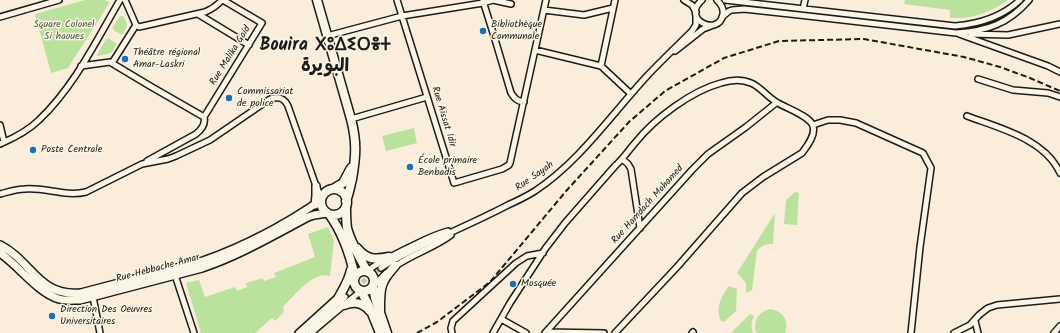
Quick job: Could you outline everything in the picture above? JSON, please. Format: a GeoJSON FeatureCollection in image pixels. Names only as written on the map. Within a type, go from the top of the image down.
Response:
{"type":"FeatureCollection","features":[{"type":"Feature","properties":{"kind":"main road"},"geometry":{"type":"LineString","coordinates":[[317,0],[355,138],[355,156],[349,195],[345,208],[340,213],[332,215],[328,213]]}},
{"type":"Feature","properties":{"kind":"main road"},"geometry":{"type":"LineString","coordinates":[[319,201],[326,192],[333,190],[343,182],[350,171],[355,156]]}},
{"type":"Feature","properties":{"kind":"main road"},"geometry":{"type":"LineString","coordinates":[[316,186],[316,195],[322,207],[340,231],[352,261],[356,287],[362,291],[376,313],[383,331]]}},
{"type":"Feature","properties":{"kind":"main road"},"geometry":{"type":"LineString","coordinates":[[333,190],[341,191],[343,194],[346,203],[347,228],[352,242],[367,271],[374,277],[375,284],[373,287],[376,313]]}},
{"type":"Feature","properties":{"kind":"main road","name":"Rue Hebbache Amar"},"geometry":{"type":"LineString","coordinates":[[0,246],[13,254],[39,279],[54,290],[72,294],[203,261],[217,256],[247,243],[300,214],[319,201]]}},
{"type":"Feature","properties":{"kind":"main road","name":"Rue Hebbache Amar"},"geometry":{"type":"LineString","coordinates":[[0,253],[15,264],[41,289],[50,295],[59,299],[70,301],[80,300],[202,268],[235,256],[308,217],[328,213]]}},
{"type":"Feature","properties":{"kind":"main road"},"geometry":{"type":"LineString","coordinates":[[352,242],[360,252],[372,259],[389,257]]}},
{"type":"Feature","properties":{"kind":"main road"},"geometry":{"type":"LineString","coordinates":[[352,261],[350,276],[342,299],[349,303],[358,303],[376,313]]}},
{"type":"Feature","properties":{"kind":"main road"},"geometry":{"type":"LineString","coordinates":[[376,313],[380,292],[385,277],[395,266]]}},
{"type":"Feature","properties":{"kind":"main road"},"geometry":{"type":"LineString","coordinates":[[355,278],[361,271],[367,271]]}},
{"type":"Feature","properties":{"kind":"main road"},"geometry":{"type":"LineString","coordinates":[[362,291],[368,291],[373,287]]}},
{"type":"Feature","properties":{"kind":"street"},"geometry":{"type":"LineString","coordinates":[[0,17],[59,0]]}},
{"type":"Feature","properties":{"kind":"street"},"geometry":{"type":"LineString","coordinates":[[0,126],[2,143],[28,129],[39,121],[52,108],[81,66],[120,0]]}},
{"type":"Feature","properties":{"kind":"street"},"geometry":{"type":"LineString","coordinates":[[125,0],[136,25]]}},
{"type":"Feature","properties":{"kind":"street"},"geometry":{"type":"LineString","coordinates":[[136,25],[139,27],[198,14],[210,10],[222,0]]}},
{"type":"Feature","properties":{"kind":"street","name":"Rue Malika Gaid"},"geometry":{"type":"LineString","coordinates":[[142,164],[201,130],[205,124],[203,116],[262,23],[222,0]]}},
{"type":"Feature","properties":{"kind":"street","name":"Rue Aissat Idir"},"geometry":{"type":"LineString","coordinates":[[397,0],[454,183],[502,169],[509,165],[546,0]]}},
{"type":"Feature","properties":{"kind":"street"},"geometry":{"type":"LineString","coordinates":[[327,36],[402,16],[494,0],[511,4]]}},
{"type":"Feature","properties":{"kind":"street"},"geometry":{"type":"LineString","coordinates":[[601,66],[615,0]]}},
{"type":"Feature","properties":{"kind":"street"},"geometry":{"type":"LineString","coordinates":[[684,0],[692,5],[701,22],[711,26]]}},
{"type":"Feature","properties":{"kind":"street","name":"Rue Sayah"},"geometry":{"type":"LineString","coordinates":[[381,268],[402,256],[534,192],[556,175],[608,122],[647,76],[692,31],[696,25],[697,6],[702,0]]}},
{"type":"Feature","properties":{"kind":"street"},"geometry":{"type":"LineString","coordinates":[[717,0],[723,8],[722,17]]}},
{"type":"Feature","properties":{"kind":"street"},"geometry":{"type":"LineString","coordinates":[[725,0],[955,26],[978,23],[998,16],[1014,6],[1020,0]]}},
{"type":"Feature","properties":{"kind":"street"},"geometry":{"type":"LineString","coordinates":[[804,9],[805,0]]}},
{"type":"Feature","properties":{"kind":"street"},"geometry":{"type":"LineString","coordinates":[[956,33],[972,32],[996,25],[1013,15],[1029,0]]}},
{"type":"Feature","properties":{"kind":"street"},"geometry":{"type":"LineString","coordinates":[[483,2],[511,93],[518,101],[524,102]]}},
{"type":"Feature","properties":{"kind":"street"},"geometry":{"type":"LineString","coordinates":[[544,10],[584,15],[613,8]]}},
{"type":"Feature","properties":{"kind":"street","name":"Rue Sayah"},"geometry":{"type":"LineString","coordinates":[[666,57],[706,28],[719,22],[722,17],[732,10],[798,15],[956,33]]}},
{"type":"Feature","properties":{"kind":"street"},"geometry":{"type":"LineString","coordinates":[[198,14],[249,44]]}},
{"type":"Feature","properties":{"kind":"street"},"geometry":{"type":"LineString","coordinates":[[956,33],[1000,35],[1016,34],[1060,24]]}},
{"type":"Feature","properties":{"kind":"street"},"geometry":{"type":"LineString","coordinates":[[112,63],[136,25]]}},
{"type":"Feature","properties":{"kind":"street"},"geometry":{"type":"LineString","coordinates":[[984,29],[1000,35]]}},
{"type":"Feature","properties":{"kind":"street"},"geometry":{"type":"LineString","coordinates":[[956,33],[1048,66],[1060,72]]}},
{"type":"Feature","properties":{"kind":"street"},"geometry":{"type":"LineString","coordinates":[[535,50],[601,66],[631,94]]}},
{"type":"Feature","properties":{"kind":"street"},"geometry":{"type":"LineString","coordinates":[[81,66],[109,62],[112,63],[203,116]]}},
{"type":"Feature","properties":{"kind":"street"},"geometry":{"type":"LineString","coordinates":[[978,79],[1013,90],[1048,93],[1060,97]]}},
{"type":"Feature","properties":{"kind":"street"},"geometry":{"type":"LineString","coordinates":[[493,333],[510,303],[565,223],[622,160],[635,142],[658,120],[679,104],[702,90],[721,82],[738,81],[752,83],[776,103],[807,119],[813,125],[813,134],[802,153],[763,177],[742,193],[677,267],[615,333]]}},
{"type":"Feature","properties":{"kind":"street"},"geometry":{"type":"LineString","coordinates":[[0,194],[25,188],[71,194],[86,192],[142,164],[168,159],[210,140],[270,99],[276,97],[286,101],[316,186]]}},
{"type":"Feature","properties":{"kind":"street"},"geometry":{"type":"LineString","coordinates":[[351,119],[427,97]]}},
{"type":"Feature","properties":{"kind":"street","name":"Rue Hamdach Mohamed"},"geometry":{"type":"LineString","coordinates":[[546,333],[708,154],[776,103]]}},
{"type":"Feature","properties":{"kind":"street"},"geometry":{"type":"LineString","coordinates":[[967,116],[1014,133],[1028,140],[1037,146],[1054,162],[1060,173]]}},
{"type":"Feature","properties":{"kind":"street"},"geometry":{"type":"LineString","coordinates":[[813,125],[828,120],[840,120],[856,123],[923,154],[931,168],[920,247],[911,333]]}},
{"type":"Feature","properties":{"kind":"street"},"geometry":{"type":"LineString","coordinates":[[622,160],[628,164],[630,169],[640,228]]}},
{"type":"Feature","properties":{"kind":"street"},"geometry":{"type":"LineString","coordinates":[[367,271],[389,257],[439,233],[459,229]]}},
{"type":"Feature","properties":{"kind":"street"},"geometry":{"type":"LineString","coordinates":[[373,287],[395,266],[415,254],[443,241],[459,229]]}},
{"type":"Feature","properties":{"kind":"street"},"geometry":{"type":"LineString","coordinates":[[452,333],[451,328],[453,321],[516,262],[527,256],[543,253]]}},
{"type":"Feature","properties":{"kind":"street"},"geometry":{"type":"LineString","coordinates":[[175,275],[194,333]]}},
{"type":"Feature","properties":{"kind":"street"},"geometry":{"type":"LineString","coordinates":[[311,333],[342,299],[355,278]]}},
{"type":"Feature","properties":{"kind":"street"},"geometry":{"type":"LineString","coordinates":[[298,333],[342,299],[362,291]]}},
{"type":"Feature","properties":{"kind":"street"},"geometry":{"type":"LineString","coordinates":[[93,297],[100,333]]}},
{"type":"Feature","properties":{"kind":"street"},"geometry":{"type":"LineString","coordinates":[[304,333],[342,299]]}},
{"type":"Feature","properties":{"kind":"street"},"geometry":{"type":"LineString","coordinates":[[954,333],[970,325],[988,308],[996,305],[1060,299]]}},
{"type":"Feature","properties":{"kind":"street"},"geometry":{"type":"LineString","coordinates":[[501,320],[526,333]]}},
{"type":"Feature","properties":{"kind":"street"},"geometry":{"type":"LineString","coordinates":[[975,321],[978,333]]}},
{"type":"Feature","properties":{"kind":"street"},"geometry":{"type":"LineString","coordinates":[[1054,333],[1060,326]]}},
{"type":"Feature","properties":{"kind":"street"},"geometry":{"type":"LineString","coordinates":[[546,333],[604,333]]}},
{"type":"Feature","properties":{"kind":"green space","name":"Square Colonel Si haoues"},"geometry":{"type":"Polygon","coordinates":[[[85,0],[105,0],[110,2],[68,68],[51,73],[35,14],[85,0]]]}},
{"type":"Feature","properties":{"kind":"green space"},"geometry":{"type":"Polygon","coordinates":[[[905,0],[1008,0],[981,14],[963,18],[950,18],[950,10],[904,4],[905,0]]]}},
{"type":"Feature","properties":{"kind":"green space"},"geometry":{"type":"Polygon","coordinates":[[[120,16],[123,16],[127,24],[127,27],[122,35],[112,28],[120,16]]]}},
{"type":"Feature","properties":{"kind":"green space"},"geometry":{"type":"Polygon","coordinates":[[[108,38],[117,44],[111,53],[98,56],[97,55],[108,38]]]}},
{"type":"Feature","properties":{"kind":"green space"},"geometry":{"type":"Polygon","coordinates":[[[414,128],[417,143],[386,151],[382,136],[414,128]]]}},
{"type":"Feature","properties":{"kind":"green space"},"geometry":{"type":"Polygon","coordinates":[[[795,192],[799,193],[797,225],[784,224],[786,200],[795,192]]]}},
{"type":"Feature","properties":{"kind":"green space"},"geometry":{"type":"Polygon","coordinates":[[[775,213],[773,244],[764,245],[757,251],[752,290],[746,293],[746,283],[737,273],[775,213]]]}},
{"type":"Feature","properties":{"kind":"green space"},"geometry":{"type":"Polygon","coordinates":[[[328,227],[334,241],[330,276],[321,276],[310,281],[283,307],[284,312],[275,321],[272,318],[255,333],[201,333],[186,283],[199,280],[205,297],[235,287],[237,291],[247,287],[246,283],[263,278],[264,281],[276,277],[274,273],[315,257],[308,234],[328,227]]]}},
{"type":"Feature","properties":{"kind":"green space"},"geometry":{"type":"Polygon","coordinates":[[[729,286],[737,289],[736,311],[724,322],[721,321],[719,316],[719,307],[721,298],[729,286]]]}},
{"type":"Feature","properties":{"kind":"green space"},"geometry":{"type":"Polygon","coordinates":[[[770,309],[779,312],[784,317],[787,324],[785,333],[756,333],[755,325],[757,318],[762,312],[770,309]]]}},
{"type":"Feature","properties":{"kind":"green space"},"geometry":{"type":"Polygon","coordinates":[[[750,314],[754,316],[752,320],[753,333],[731,333],[750,314]]]}},
{"type":"Feature","properties":{"kind":"tunnel"},"geometry":{"type":"LineString","coordinates":[[345,297],[381,268]]}},
{"type":"Feature","properties":{"kind":"railway"},"geometry":{"type":"LineString","coordinates":[[417,333],[437,322],[490,282],[567,190],[629,122],[665,91],[724,58],[779,41],[864,39],[964,57],[1000,67],[1060,91]]}},
{"type":"Feature","properties":{"kind":"place","name":"Bibliothèque Communale"},"geometry":{"type":"Point","coordinates":[483,31]}},
{"type":"Feature","properties":{"kind":"place","name":"Théâtre régional Amar-Laskri"},"geometry":{"type":"Point","coordinates":[125,59]}},
{"type":"Feature","properties":{"kind":"place","name":"Commissariat de police"},"geometry":{"type":"Point","coordinates":[229,98]}},
{"type":"Feature","properties":{"kind":"place","name":"Poste Centrale"},"geometry":{"type":"Point","coordinates":[33,150]}},
{"type":"Feature","properties":{"kind":"place","name":"École primaire Benbadis"},"geometry":{"type":"Point","coordinates":[410,167]}},
{"type":"Feature","properties":{"kind":"place","name":"Mosquée"},"geometry":{"type":"Point","coordinates":[513,284]}},
{"type":"Feature","properties":{"kind":"place","name":"Direction Des Oeuvres Universitaires"},"geometry":{"type":"Point","coordinates":[52,316]}},
{"type":"Feature","properties":{"kind":"district","name":"Bouira ⵝⵓⵠⵉⵔⴻⵜ البويرة"},"geometry":{"type":"Point","coordinates":[325,57]}}]}
